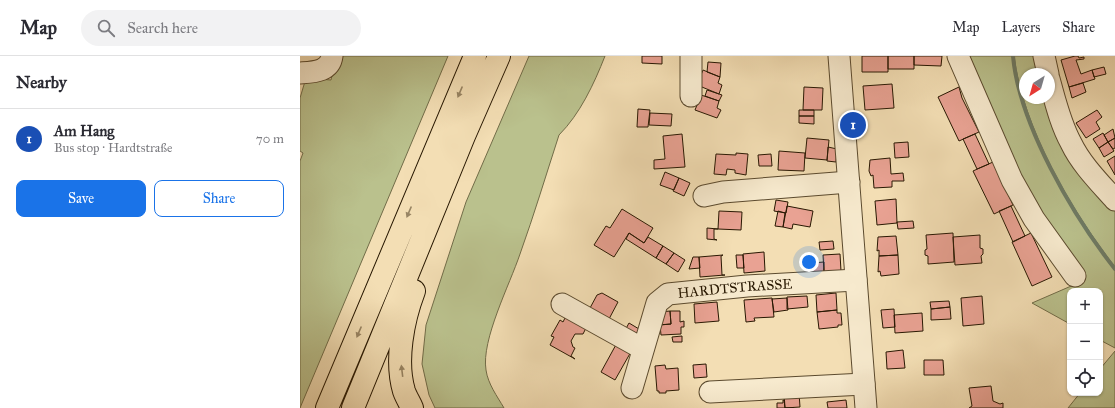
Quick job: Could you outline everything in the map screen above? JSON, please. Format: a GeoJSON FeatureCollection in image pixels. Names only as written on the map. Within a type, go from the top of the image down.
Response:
{"type":"FeatureCollection","features":[{"type":"Feature","properties":{"kind":"highway"},"geometry":{"type":"LineString","coordinates":[[327,408],[475,56]]}},
{"type":"Feature","properties":{"kind":"highway"},"geometry":{"type":"LineString","coordinates":[[353,408],[464,136],[499,56]]}},
{"type":"Feature","properties":{"kind":"highway"},"geometry":{"type":"LineString","coordinates":[[412,408],[404,391],[400,356],[407,311],[463,163],[464,136]]}},
{"type":"Feature","properties":{"kind":"street"},"geometry":{"type":"LineString","coordinates":[[300,73],[317,72],[325,68],[332,56]]}},
{"type":"Feature","properties":{"kind":"street"},"geometry":{"type":"LineString","coordinates":[[691,96],[692,56]]}},
{"type":"Feature","properties":{"kind":"street"},"geometry":{"type":"LineString","coordinates":[[838,56],[866,408]]}},
{"type":"Feature","properties":{"kind":"street"},"geometry":{"type":"LineString","coordinates":[[958,56],[1012,180],[1034,219],[1075,276]]}},
{"type":"Feature","properties":{"kind":"street"},"geometry":{"type":"LineString","coordinates":[[1044,56],[1047,68]]}},
{"type":"Feature","properties":{"kind":"street"},"geometry":{"type":"LineString","coordinates":[[1055,99],[1064,130],[1071,145],[1081,160],[1115,200]]}},
{"type":"Feature","properties":{"kind":"street"},"geometry":{"type":"LineString","coordinates":[[704,196],[723,192],[849,182]]}},
{"type":"Feature","properties":{"kind":"street","name":"HARDTSTRASSE"},"geometry":{"type":"LineString","coordinates":[[632,388],[657,303],[668,294],[747,286],[856,280]]}},
{"type":"Feature","properties":{"kind":"street"},"geometry":{"type":"LineString","coordinates":[[562,304],[643,349]]}},
{"type":"Feature","properties":{"kind":"street"},"geometry":{"type":"LineString","coordinates":[[710,392],[864,384]]}},
{"type":"Feature","properties":{"kind":"green space"},"geometry":{"type":"Polygon","coordinates":[[[336,56],[448,56],[300,408],[300,161],[303,153],[300,151],[300,98],[306,78],[331,80],[336,56]]]}},
{"type":"Feature","properties":{"kind":"green space"},"geometry":{"type":"Polygon","coordinates":[[[529,56],[605,56],[586,98],[574,118],[559,135],[525,239],[492,328],[488,343],[486,370],[491,385],[504,408],[435,408],[429,395],[422,364],[426,325],[466,202],[529,56]]]}},
{"type":"Feature","properties":{"kind":"green space"},"geometry":{"type":"Polygon","coordinates":[[[969,56],[1012,56],[1019,89],[1019,104],[1022,104],[1047,162],[1074,212],[1115,270],[1115,348],[1103,342],[1103,288],[1067,288],[1067,322],[1032,303],[1085,280],[1060,246],[1020,176],[969,56]]]}},
{"type":"Feature","properties":{"kind":"green space"},"geometry":{"type":"Polygon","coordinates":[[[1014,56],[1038,56],[1040,68],[1019,68],[1019,83],[1014,56]]]}},
{"type":"Feature","properties":{"kind":"green space"},"geometry":{"type":"Polygon","coordinates":[[[1025,104],[1052,104],[1115,210],[1115,267],[1098,245],[1066,194],[1051,167],[1025,104]]]}},
{"type":"Feature","properties":{"kind":"green space"},"geometry":{"type":"Polygon","coordinates":[[[1115,351],[1115,408],[1068,408],[1078,396],[1103,396],[1103,365],[1115,351]]]}},
{"type":"Feature","properties":{"kind":"building"},"geometry":{"type":"Polygon","coordinates":[[[642,56],[662,56],[662,64],[642,63],[642,56]]]}},
{"type":"Feature","properties":{"kind":"building"},"geometry":{"type":"Polygon","coordinates":[[[862,56],[888,56],[888,72],[862,72],[862,56]]]}},
{"type":"Feature","properties":{"kind":"building"},"geometry":{"type":"Polygon","coordinates":[[[888,56],[914,56],[914,69],[888,69],[888,56]]]}},
{"type":"Feature","properties":{"kind":"building"},"geometry":{"type":"Polygon","coordinates":[[[914,56],[942,56],[941,66],[914,65],[914,56]]]}},
{"type":"Feature","properties":{"kind":"building"},"geometry":{"type":"Polygon","coordinates":[[[1078,56],[1079,58],[1084,57],[1084,59],[1076,60],[1081,74],[1092,70],[1095,79],[1069,87],[1061,60],[1078,56]]]}},
{"type":"Feature","properties":{"kind":"building"},"geometry":{"type":"Polygon","coordinates":[[[708,62],[721,63],[720,77],[707,72],[708,62]]]}},
{"type":"Feature","properties":{"kind":"building"},"geometry":{"type":"Polygon","coordinates":[[[1104,67],[1106,74],[1094,77],[1092,70],[1104,67]]]}},
{"type":"Feature","properties":{"kind":"building"},"geometry":{"type":"Polygon","coordinates":[[[703,70],[720,77],[718,83],[722,85],[719,94],[697,85],[703,70]]]}},
{"type":"Feature","properties":{"kind":"building"},"geometry":{"type":"Polygon","coordinates":[[[1083,83],[1086,92],[1072,98],[1069,87],[1083,83]]]}},
{"type":"Feature","properties":{"kind":"building"},"geometry":{"type":"Polygon","coordinates":[[[892,84],[894,108],[865,110],[863,86],[892,84]]]}},
{"type":"Feature","properties":{"kind":"building"},"geometry":{"type":"Polygon","coordinates":[[[804,87],[823,88],[822,110],[803,110],[804,87]]]}},
{"type":"Feature","properties":{"kind":"building"},"geometry":{"type":"Polygon","coordinates":[[[959,87],[962,98],[979,132],[959,141],[938,97],[959,87]]]}},
{"type":"Feature","properties":{"kind":"building"},"geometry":{"type":"Polygon","coordinates":[[[707,90],[722,95],[719,101],[705,96],[707,90]]]}},
{"type":"Feature","properties":{"kind":"building"},"geometry":{"type":"Polygon","coordinates":[[[701,95],[719,101],[717,108],[721,110],[717,118],[695,110],[701,95]]]}},
{"type":"Feature","properties":{"kind":"building"},"geometry":{"type":"Polygon","coordinates":[[[638,109],[650,110],[648,127],[637,127],[638,109]]]}},
{"type":"Feature","properties":{"kind":"building"},"geometry":{"type":"Polygon","coordinates":[[[799,110],[814,110],[814,116],[799,116],[799,110]]]}},
{"type":"Feature","properties":{"kind":"building"},"geometry":{"type":"Polygon","coordinates":[[[1097,110],[1102,117],[1096,122],[1100,129],[1086,138],[1076,123],[1097,110]]]}},
{"type":"Feature","properties":{"kind":"building"},"geometry":{"type":"Polygon","coordinates":[[[650,113],[672,114],[671,126],[649,125],[650,113]]]}},
{"type":"Feature","properties":{"kind":"building"},"geometry":{"type":"Polygon","coordinates":[[[799,116],[814,116],[814,124],[799,123],[799,116]]]}},
{"type":"Feature","properties":{"kind":"building"},"geometry":{"type":"Polygon","coordinates":[[[1113,129],[1115,138],[1108,142],[1104,135],[1113,129]]]}},
{"type":"Feature","properties":{"kind":"building"},"geometry":{"type":"Polygon","coordinates":[[[1103,133],[1108,142],[1099,148],[1093,139],[1103,133]]]}},
{"type":"Feature","properties":{"kind":"building"},"geometry":{"type":"Polygon","coordinates":[[[682,134],[685,167],[654,169],[654,160],[665,159],[663,136],[682,134]]]}},
{"type":"Feature","properties":{"kind":"building"},"geometry":{"type":"Polygon","coordinates":[[[975,134],[989,164],[977,169],[963,139],[975,134]]]}},
{"type":"Feature","properties":{"kind":"building"},"geometry":{"type":"Polygon","coordinates":[[[807,138],[829,140],[827,160],[805,158],[807,138]]]}},
{"type":"Feature","properties":{"kind":"building"},"geometry":{"type":"Polygon","coordinates":[[[1115,138],[1115,148],[1113,149],[1108,142],[1115,138]]]}},
{"type":"Feature","properties":{"kind":"building"},"geometry":{"type":"Polygon","coordinates":[[[908,142],[909,157],[895,158],[894,143],[908,142]]]}},
{"type":"Feature","properties":{"kind":"building"},"geometry":{"type":"Polygon","coordinates":[[[1108,142],[1114,151],[1104,157],[1099,148],[1108,142]]]}},
{"type":"Feature","properties":{"kind":"building"},"geometry":{"type":"Polygon","coordinates":[[[828,147],[837,149],[836,162],[827,161],[828,147]]]}},
{"type":"Feature","properties":{"kind":"building"},"geometry":{"type":"Polygon","coordinates":[[[779,151],[805,153],[804,171],[778,170],[779,151]]]}},
{"type":"Feature","properties":{"kind":"building"},"geometry":{"type":"Polygon","coordinates":[[[736,153],[748,154],[746,175],[735,173],[735,170],[727,169],[726,175],[714,174],[716,154],[736,155],[736,153]]]}},
{"type":"Feature","properties":{"kind":"building"},"geometry":{"type":"Polygon","coordinates":[[[771,154],[772,166],[759,166],[758,155],[771,154]]]}},
{"type":"Feature","properties":{"kind":"building"},"geometry":{"type":"Polygon","coordinates":[[[1115,156],[1115,175],[1107,161],[1115,156]]]}},
{"type":"Feature","properties":{"kind":"building"},"geometry":{"type":"Polygon","coordinates":[[[890,158],[891,174],[903,173],[904,181],[892,181],[892,187],[874,188],[873,175],[871,176],[869,171],[870,160],[890,158]]]}},
{"type":"Feature","properties":{"kind":"building"},"geometry":{"type":"Polygon","coordinates":[[[993,162],[1013,205],[994,214],[973,171],[993,162]]]}},
{"type":"Feature","properties":{"kind":"building"},"geometry":{"type":"Polygon","coordinates":[[[665,172],[679,178],[674,190],[660,185],[665,172]]]}},
{"type":"Feature","properties":{"kind":"building"},"geometry":{"type":"Polygon","coordinates":[[[679,178],[690,183],[684,196],[673,191],[679,178]]]}},
{"type":"Feature","properties":{"kind":"building"},"geometry":{"type":"Polygon","coordinates":[[[896,199],[897,223],[877,225],[875,201],[896,199]]]}},
{"type":"Feature","properties":{"kind":"building"},"geometry":{"type":"Polygon","coordinates":[[[776,200],[788,202],[786,213],[774,211],[776,200]]]}},
{"type":"Feature","properties":{"kind":"building"},"geometry":{"type":"Polygon","coordinates":[[[787,206],[813,211],[810,227],[793,224],[792,229],[783,227],[787,206]]]}},
{"type":"Feature","properties":{"kind":"building"},"geometry":{"type":"Polygon","coordinates":[[[1011,206],[1025,236],[1013,242],[999,211],[1011,206]]]}},
{"type":"Feature","properties":{"kind":"building"},"geometry":{"type":"Polygon","coordinates":[[[622,209],[653,228],[644,243],[629,233],[614,257],[594,245],[606,226],[610,228],[622,209]]]}},
{"type":"Feature","properties":{"kind":"building"},"geometry":{"type":"Polygon","coordinates":[[[719,211],[742,212],[741,230],[718,229],[719,211]]]}},
{"type":"Feature","properties":{"kind":"building"},"geometry":{"type":"Polygon","coordinates":[[[778,211],[785,213],[783,227],[775,226],[778,211]]]}},
{"type":"Feature","properties":{"kind":"building"},"geometry":{"type":"Polygon","coordinates":[[[913,221],[914,228],[898,229],[897,222],[913,221]]]}},
{"type":"Feature","properties":{"kind":"building"},"geometry":{"type":"Polygon","coordinates":[[[707,228],[718,229],[714,229],[714,239],[717,240],[707,239],[707,228]]]}},
{"type":"Feature","properties":{"kind":"building"},"geometry":{"type":"Polygon","coordinates":[[[629,233],[644,243],[648,237],[663,246],[656,258],[626,239],[629,233]]]}},
{"type":"Feature","properties":{"kind":"building"},"geometry":{"type":"Polygon","coordinates":[[[953,233],[954,262],[928,264],[928,256],[925,255],[925,250],[927,249],[926,235],[953,233]]]}},
{"type":"Feature","properties":{"kind":"building"},"geometry":{"type":"Polygon","coordinates":[[[1031,233],[1052,277],[1032,286],[1012,242],[1031,233]]]}},
{"type":"Feature","properties":{"kind":"building"},"geometry":{"type":"Polygon","coordinates":[[[980,235],[980,248],[983,249],[983,254],[981,256],[982,263],[955,265],[953,237],[980,235]]]}},
{"type":"Feature","properties":{"kind":"building"},"geometry":{"type":"Polygon","coordinates":[[[896,236],[898,255],[879,256],[879,250],[877,251],[878,237],[896,236]]]}},
{"type":"Feature","properties":{"kind":"building"},"geometry":{"type":"Polygon","coordinates":[[[833,241],[834,249],[820,250],[819,242],[833,241]]]}},
{"type":"Feature","properties":{"kind":"building"},"geometry":{"type":"Polygon","coordinates":[[[663,246],[674,253],[666,264],[656,258],[663,246]]]}},
{"type":"Feature","properties":{"kind":"building"},"geometry":{"type":"Polygon","coordinates":[[[764,252],[765,271],[744,273],[743,254],[764,252]]]}},
{"type":"Feature","properties":{"kind":"building"},"geometry":{"type":"Polygon","coordinates":[[[674,253],[685,260],[678,272],[666,264],[674,253]]]}},
{"type":"Feature","properties":{"kind":"building"},"geometry":{"type":"Polygon","coordinates":[[[840,254],[841,271],[824,272],[823,255],[840,254]]]}},
{"type":"Feature","properties":{"kind":"building"},"geometry":{"type":"Polygon","coordinates":[[[723,255],[721,256],[722,275],[725,275],[700,277],[699,257],[723,255]]]}},
{"type":"Feature","properties":{"kind":"building"},"geometry":{"type":"Polygon","coordinates":[[[736,255],[743,255],[744,268],[737,268],[736,255]]]}},
{"type":"Feature","properties":{"kind":"building"},"geometry":{"type":"Polygon","coordinates":[[[898,255],[899,274],[881,276],[880,271],[878,272],[879,256],[898,255]]]}},
{"type":"Feature","properties":{"kind":"building"},"geometry":{"type":"Polygon","coordinates":[[[693,257],[699,257],[700,268],[689,269],[693,257]]]}},
{"type":"Feature","properties":{"kind":"building"},"geometry":{"type":"Polygon","coordinates":[[[824,262],[824,272],[812,273],[811,263],[824,262]]]}},
{"type":"Feature","properties":{"kind":"building"},"geometry":{"type":"Polygon","coordinates":[[[602,293],[618,302],[609,319],[590,308],[597,295],[602,293]]]}},
{"type":"Feature","properties":{"kind":"building"},"geometry":{"type":"Polygon","coordinates":[[[836,293],[837,310],[817,312],[816,295],[836,293]]]}},
{"type":"Feature","properties":{"kind":"building"},"geometry":{"type":"Polygon","coordinates":[[[807,296],[808,307],[787,309],[787,297],[807,296]]]}},
{"type":"Feature","properties":{"kind":"building"},"geometry":{"type":"Polygon","coordinates":[[[982,296],[984,324],[963,326],[961,298],[982,296]]]}},
{"type":"Feature","properties":{"kind":"building"},"geometry":{"type":"Polygon","coordinates":[[[772,298],[774,317],[754,318],[755,321],[746,322],[744,300],[772,298]]]}},
{"type":"Feature","properties":{"kind":"building"},"geometry":{"type":"Polygon","coordinates":[[[787,298],[788,310],[774,312],[772,299],[787,298]]]}},
{"type":"Feature","properties":{"kind":"building"},"geometry":{"type":"Polygon","coordinates":[[[949,301],[950,307],[931,309],[930,302],[949,301]]]}},
{"type":"Feature","properties":{"kind":"building"},"geometry":{"type":"Polygon","coordinates":[[[717,302],[719,321],[695,323],[694,304],[717,302]]]}},
{"type":"Feature","properties":{"kind":"building"},"geometry":{"type":"Polygon","coordinates":[[[950,307],[951,319],[931,320],[931,309],[950,307]]]}},
{"type":"Feature","properties":{"kind":"building"},"geometry":{"type":"Polygon","coordinates":[[[894,309],[895,327],[883,328],[881,310],[894,309]]]}},
{"type":"Feature","properties":{"kind":"building"},"geometry":{"type":"Polygon","coordinates":[[[837,310],[837,313],[841,313],[842,325],[838,325],[838,327],[819,329],[817,312],[837,310]]]}},
{"type":"Feature","properties":{"kind":"building"},"geometry":{"type":"Polygon","coordinates":[[[670,311],[680,311],[680,322],[684,321],[684,327],[681,327],[681,334],[661,335],[660,325],[671,324],[670,311]]]}},
{"type":"Feature","properties":{"kind":"building"},"geometry":{"type":"Polygon","coordinates":[[[670,311],[671,324],[657,325],[660,312],[670,311]]]}},
{"type":"Feature","properties":{"kind":"building"},"geometry":{"type":"Polygon","coordinates":[[[922,313],[923,331],[895,333],[894,315],[922,313]]]}},
{"type":"Feature","properties":{"kind":"building"},"geometry":{"type":"Polygon","coordinates":[[[567,314],[587,326],[583,334],[575,334],[571,341],[573,347],[575,348],[571,356],[575,359],[550,345],[554,337],[551,336],[560,320],[563,322],[567,314]]]}},
{"type":"Feature","properties":{"kind":"building"},"geometry":{"type":"Polygon","coordinates":[[[629,323],[639,329],[633,340],[623,334],[629,323]]]}},
{"type":"Feature","properties":{"kind":"building"},"geometry":{"type":"Polygon","coordinates":[[[682,336],[682,342],[673,342],[672,337],[682,336]]]}},
{"type":"Feature","properties":{"kind":"building"},"geometry":{"type":"Polygon","coordinates":[[[618,341],[632,350],[615,380],[601,372],[618,341]]]}},
{"type":"Feature","properties":{"kind":"building"},"geometry":{"type":"Polygon","coordinates":[[[903,350],[905,368],[887,369],[886,352],[903,350]]]}},
{"type":"Feature","properties":{"kind":"building"},"geometry":{"type":"Polygon","coordinates":[[[924,360],[943,360],[944,375],[924,375],[924,360]]]}},
{"type":"Feature","properties":{"kind":"building"},"geometry":{"type":"Polygon","coordinates":[[[706,364],[707,377],[694,378],[693,365],[706,364]]]}},
{"type":"Feature","properties":{"kind":"building"},"geometry":{"type":"Polygon","coordinates":[[[665,365],[666,369],[678,368],[679,390],[666,391],[666,393],[659,393],[659,391],[657,391],[655,366],[665,365]]]}},
{"type":"Feature","properties":{"kind":"building"},"geometry":{"type":"Polygon","coordinates":[[[991,386],[993,401],[1000,404],[1003,403],[1003,408],[969,408],[972,406],[969,388],[991,386]]]}},
{"type":"Feature","properties":{"kind":"building"},"geometry":{"type":"Polygon","coordinates":[[[784,393],[799,393],[800,407],[785,408],[784,393]]]}},
{"type":"Feature","properties":{"kind":"building"},"geometry":{"type":"Polygon","coordinates":[[[783,400],[785,408],[777,408],[777,403],[783,403],[783,400]]]}},
{"type":"Feature","properties":{"kind":"building"},"geometry":{"type":"Polygon","coordinates":[[[846,400],[847,408],[828,408],[827,402],[846,400]]]}},
{"type":"Feature","properties":{"kind":"waterway"},"geometry":{"type":"LineString","coordinates":[[1013,56],[1017,83],[1026,111],[1050,168],[1082,223],[1115,269]]}},
{"type":"Feature","properties":{"kind":"place","name":"Am Hang"},"geometry":{"type":"Point","coordinates":[853,125]}}]}
